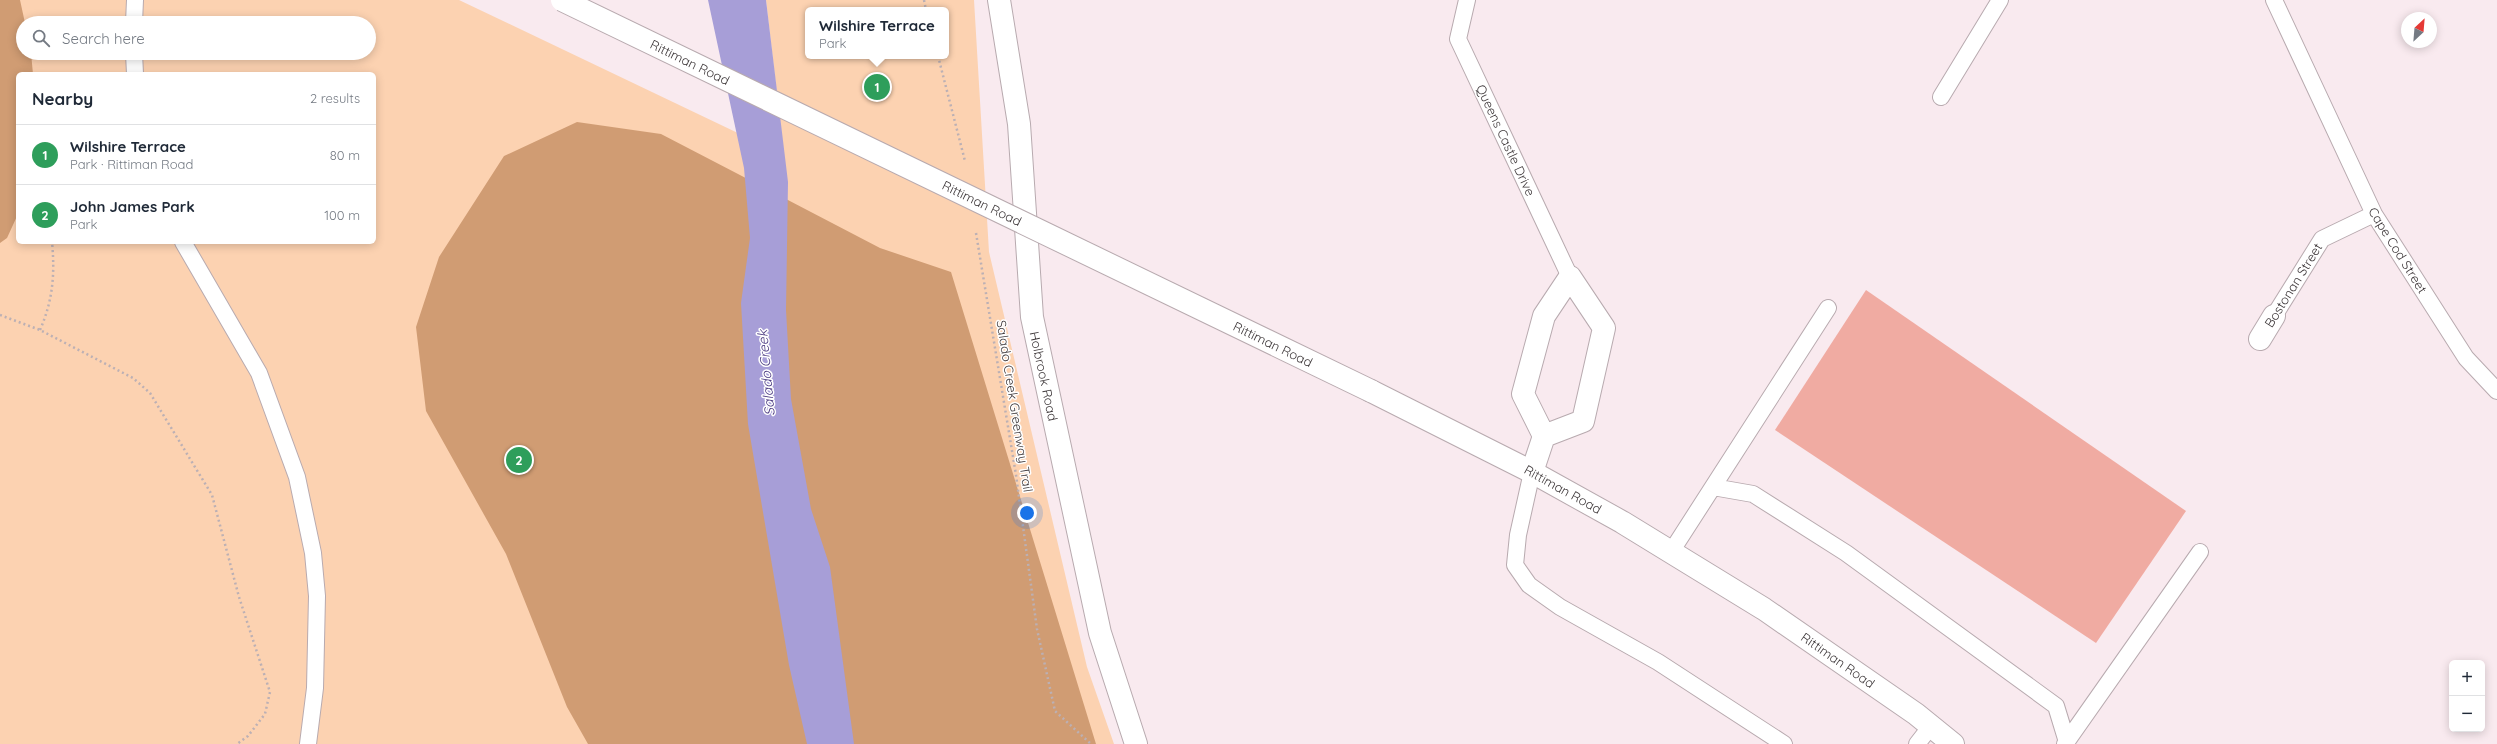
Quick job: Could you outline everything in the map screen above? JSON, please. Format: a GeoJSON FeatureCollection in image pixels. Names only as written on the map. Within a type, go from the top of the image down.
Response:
{"type":"FeatureCollection","features":[{"type":"Feature","properties":{"kind":"main road","name":"Rittiman Road"},"geometry":{"type":"LineString","coordinates":[[562,0],[1371,391],[1532,472],[1622,522],[1764,609],[1931,726],[1953,744]]}},
{"type":"Feature","properties":{"kind":"main road","name":"Holbrook Road"},"geometry":{"type":"LineString","coordinates":[[1000,0],[1018,124],[1032,317],[1100,633],[1136,744]]}},
{"type":"Feature","properties":{"kind":"main road","name":"Queens Castle Drive"},"geometry":{"type":"LineString","coordinates":[[1544,436],[1583,421],[1604,328],[1570,277]]}},
{"type":"Feature","properties":{"kind":"main road"},"geometry":{"type":"LineString","coordinates":[[1532,472],[1544,436],[1524,394],[1544,316],[1570,277]]}},
{"type":"Feature","properties":{"kind":"main road","name":"Bostonan Street"},"geometry":{"type":"LineString","coordinates":[[2260,339],[2274,316]]}},
{"type":"Feature","properties":{"kind":"lane"},"geometry":{"type":"LineString","coordinates":[[134,16],[135,0]]}},
{"type":"Feature","properties":{"kind":"lane","name":"Queens Castle Drive"},"geometry":{"type":"LineString","coordinates":[[1467,0],[1458,39],[1570,277]]}},
{"type":"Feature","properties":{"kind":"lane"},"geometry":{"type":"LineString","coordinates":[[1941,97],[2000,0]]}},
{"type":"Feature","properties":{"kind":"lane","name":"Cape Cod Street"},"geometry":{"type":"LineString","coordinates":[[2274,0],[2374,214],[2466,358],[2497,391]]}},
{"type":"Feature","properties":{"kind":"lane"},"geometry":{"type":"LineString","coordinates":[[134,60],[135,72]]}},
{"type":"Feature","properties":{"kind":"lane","name":"Bostonan Street"},"geometry":{"type":"LineString","coordinates":[[2274,316],[2322,239],[2374,214]]}},
{"type":"Feature","properties":{"kind":"lane"},"geometry":{"type":"LineString","coordinates":[[184,244],[259,373],[297,478],[314,553],[317,596],[316,688],[308,744]]}},
{"type":"Feature","properties":{"kind":"lane"},"geometry":{"type":"LineString","coordinates":[[1671,552],[1828,308]]}},
{"type":"Feature","properties":{"kind":"lane"},"geometry":{"type":"LineString","coordinates":[[1532,472],[1518,535],[1515,565],[1529,585],[1560,607],[1658,662],[1784,744]]}},
{"type":"Feature","properties":{"kind":"lane"},"geometry":{"type":"LineString","coordinates":[[1713,487],[1753,494],[1846,553],[2056,706],[2066,743]]}},
{"type":"Feature","properties":{"kind":"lane"},"geometry":{"type":"LineString","coordinates":[[2066,743],[2200,552]]}},
{"type":"Feature","properties":{"kind":"lane"},"geometry":{"type":"LineString","coordinates":[[1917,744],[1931,726]]}},
{"type":"Feature","properties":{"kind":"path"},"geometry":{"type":"LineString","coordinates":[[40,330],[50,307],[54,261],[52,244]]}},
{"type":"Feature","properties":{"kind":"path","name":"Salado Creek Greenway Trail"},"geometry":{"type":"LineString","coordinates":[[982,269],[1016,476],[1037,629],[1055,711],[1091,744]]}},
{"type":"Feature","properties":{"kind":"path"},"geometry":{"type":"LineString","coordinates":[[0,315],[40,330],[133,378],[150,393],[212,495],[239,597],[270,692],[265,714],[248,736],[238,744]]}},
{"type":"Feature","properties":{"kind":"shaded area"},"geometry":{"type":"Polygon","coordinates":[[[0,0],[459,0],[784,155],[766,0],[974,0],[989,252],[1087,667],[1114,744],[0,744],[0,0]]]}},
{"type":"Feature","properties":{"kind":"shaded area"},"geometry":{"type":"Polygon","coordinates":[[[0,0],[20,0],[23,16],[16,16],[16,60],[32,60],[33,72],[16,72],[16,218],[7,238],[0,243],[0,0]]]}},
{"type":"Feature","properties":{"kind":"shaded area"},"geometry":{"type":"Polygon","coordinates":[[[577,122],[661,134],[880,248],[951,272],[1096,744],[588,744],[567,707],[506,554],[426,411],[416,327],[439,257],[504,156],[577,122]]]}},
{"type":"Feature","properties":{"kind":"water","name":"Salado Creek"},"geometry":{"type":"Polygon","coordinates":[[[708,0],[766,0],[788,182],[786,310],[791,399],[811,509],[830,567],[854,744],[807,744],[789,665],[748,424],[741,303],[750,238],[744,168],[708,0]]]}},
{"type":"Feature","properties":{"kind":"building"},"geometry":{"type":"Polygon","coordinates":[[[1866,290],[2186,511],[2096,643],[1775,430],[1866,290]]]}},
{"type":"Feature","properties":{"kind":"place","name":"Wilshire Terrace"},"geometry":{"type":"Point","coordinates":[877,87]}},
{"type":"Feature","properties":{"kind":"place","name":"John James Park"},"geometry":{"type":"Point","coordinates":[519,460]}}]}
